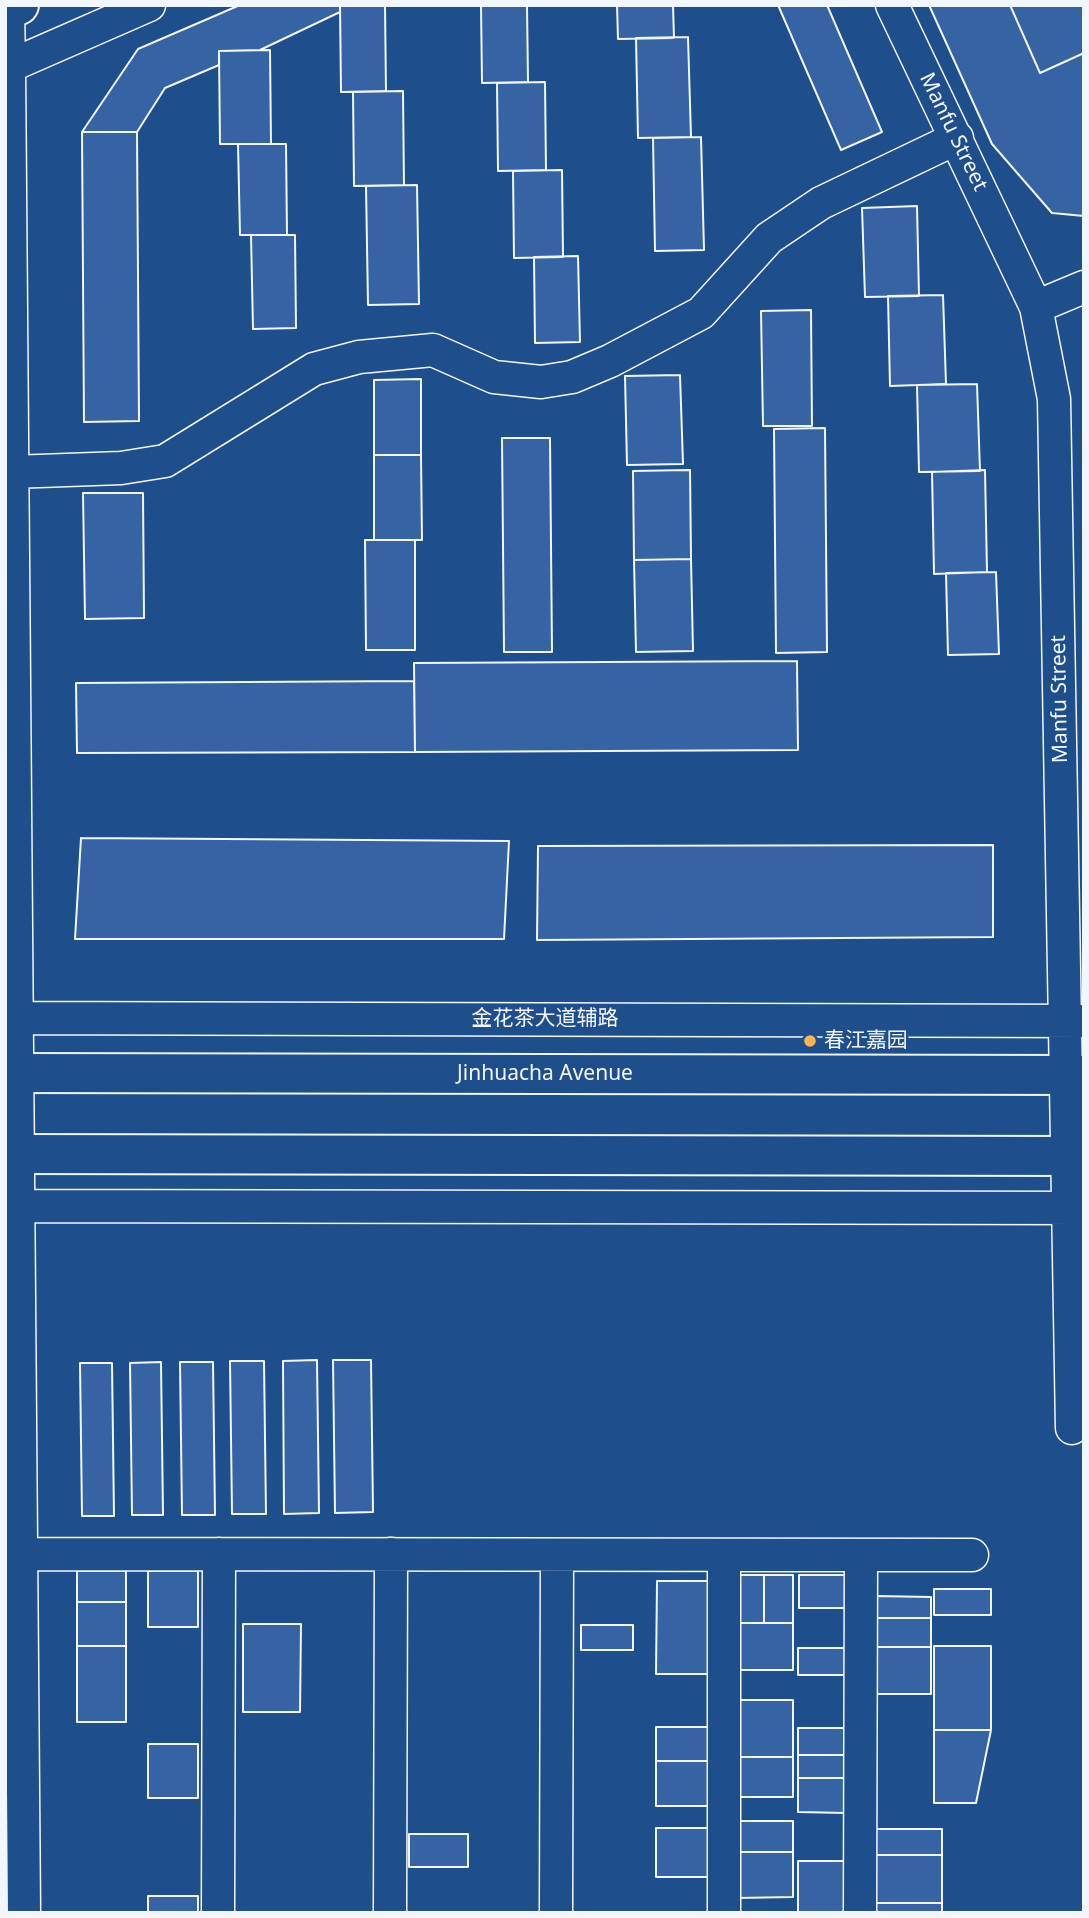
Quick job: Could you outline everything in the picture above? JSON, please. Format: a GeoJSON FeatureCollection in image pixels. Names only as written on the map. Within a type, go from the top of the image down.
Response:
{"type":"FeatureCollection","features":[{"type":"Feature","properties":{"kind":"highway","name":"Jinhuacha Avenue"},"geometry":{"type":"LineString","coordinates":[[11,1073],[1075,1075]]}},
{"type":"Feature","properties":{"kind":"highway"},"geometry":{"type":"LineString","coordinates":[[11,1154],[1076,1156]]}},
{"type":"Feature","properties":{"kind":"street"},"geometry":{"type":"LineString","coordinates":[[7,67],[149,5]]}},
{"type":"Feature","properties":{"kind":"street","name":"Manfu Street"},"geometry":{"type":"LineString","coordinates":[[892,5],[1036,307],[1054,399],[1072,730],[1077,1208],[1072,1428]]}},
{"type":"Feature","properties":{"kind":"street"},"geometry":{"type":"LineString","coordinates":[[9,8],[7,67],[8,320],[12,472],[9,505],[12,1343],[21,1554],[24,1913]]}},
{"type":"Feature","properties":{"kind":"street"},"geometry":{"type":"LineString","coordinates":[[12,472],[121,468],[165,461],[314,369],[359,357],[433,350],[494,377],[541,382],[572,377],[610,361],[701,313],[769,238],[821,203],[957,138]]}},
{"type":"Feature","properties":{"kind":"street"},"geometry":{"type":"LineString","coordinates":[[1036,307],[1084,287]]}},
{"type":"Feature","properties":{"kind":"street","name":"金花茶大道辅路"},"geometry":{"type":"LineString","coordinates":[[11,1018],[1075,1021]]}},
{"type":"Feature","properties":{"kind":"street"},"geometry":{"type":"LineString","coordinates":[[12,1206],[1077,1208]]}},
{"type":"Feature","properties":{"kind":"street"},"geometry":{"type":"LineString","coordinates":[[21,1554],[972,1555]]}},
{"type":"Feature","properties":{"kind":"street"},"geometry":{"type":"LineString","coordinates":[[218,1913],[219,1554]]}},
{"type":"Feature","properties":{"kind":"street"},"geometry":{"type":"LineString","coordinates":[[390,1913],[391,1554]]}},
{"type":"Feature","properties":{"kind":"street"},"geometry":{"type":"LineString","coordinates":[[556,1555],[556,1913]]}},
{"type":"Feature","properties":{"kind":"street"},"geometry":{"type":"LineString","coordinates":[[724,1555],[724,1913]]}},
{"type":"Feature","properties":{"kind":"street"},"geometry":{"type":"LineString","coordinates":[[860,1913],[861,1555]]}},
{"type":"Feature","properties":{"kind":"building"},"geometry":{"type":"Polygon","coordinates":[[[240,5],[340,5],[340,12],[260,50],[219,51],[219,65],[165,88],[137,132],[82,132],[138,49],[240,5]]]}},
{"type":"Feature","properties":{"kind":"building"},"geometry":{"type":"Polygon","coordinates":[[[340,5],[385,5],[386,91],[341,92],[340,5]]]}},
{"type":"Feature","properties":{"kind":"building"},"geometry":{"type":"Polygon","coordinates":[[[481,5],[527,5],[528,82],[482,83],[481,5]]]}},
{"type":"Feature","properties":{"kind":"building"},"geometry":{"type":"Polygon","coordinates":[[[617,5],[673,5],[674,38],[618,39],[617,5]]]}},
{"type":"Feature","properties":{"kind":"building"},"geometry":{"type":"Polygon","coordinates":[[[778,5],[827,5],[882,132],[841,150],[778,5]]]}},
{"type":"Feature","properties":{"kind":"building"},"geometry":{"type":"Polygon","coordinates":[[[929,5],[1010,5],[1040,73],[1084,53],[1084,216],[1052,213],[992,144],[929,5]]]}},
{"type":"Feature","properties":{"kind":"building"},"geometry":{"type":"Polygon","coordinates":[[[1010,5],[1084,5],[1084,53],[1040,73],[1010,5]]]}},
{"type":"Feature","properties":{"kind":"building"},"geometry":{"type":"Polygon","coordinates":[[[688,37],[691,137],[638,138],[636,38],[688,37]]]}},
{"type":"Feature","properties":{"kind":"building"},"geometry":{"type":"Polygon","coordinates":[[[270,50],[271,144],[220,144],[219,51],[270,50]]]}},
{"type":"Feature","properties":{"kind":"building"},"geometry":{"type":"Polygon","coordinates":[[[545,82],[546,170],[498,171],[497,83],[545,82]]]}},
{"type":"Feature","properties":{"kind":"building"},"geometry":{"type":"Polygon","coordinates":[[[403,91],[404,185],[354,186],[353,92],[403,91]]]}},
{"type":"Feature","properties":{"kind":"building"},"geometry":{"type":"Polygon","coordinates":[[[82,132],[137,132],[139,421],[84,422],[82,132]]]}},
{"type":"Feature","properties":{"kind":"building"},"geometry":{"type":"Polygon","coordinates":[[[701,137],[704,250],[655,251],[653,138],[701,137]]]}},
{"type":"Feature","properties":{"kind":"building"},"geometry":{"type":"Polygon","coordinates":[[[238,144],[286,144],[287,235],[240,235],[238,144]]]}},
{"type":"Feature","properties":{"kind":"building"},"geometry":{"type":"Polygon","coordinates":[[[562,170],[563,257],[514,258],[513,171],[562,170]]]}},
{"type":"Feature","properties":{"kind":"building"},"geometry":{"type":"Polygon","coordinates":[[[417,185],[419,304],[368,305],[366,186],[417,185]]]}},
{"type":"Feature","properties":{"kind":"building"},"geometry":{"type":"Polygon","coordinates":[[[917,206],[919,296],[865,297],[862,208],[917,206]]]}},
{"type":"Feature","properties":{"kind":"building"},"geometry":{"type":"Polygon","coordinates":[[[251,235],[295,235],[296,328],[253,329],[251,235]]]}},
{"type":"Feature","properties":{"kind":"building"},"geometry":{"type":"Polygon","coordinates":[[[578,256],[580,342],[535,343],[534,257],[578,256]]]}},
{"type":"Feature","properties":{"kind":"building"},"geometry":{"type":"Polygon","coordinates":[[[943,295],[946,384],[890,386],[888,296],[943,295]]]}},
{"type":"Feature","properties":{"kind":"building"},"geometry":{"type":"Polygon","coordinates":[[[811,310],[812,426],[763,426],[761,311],[811,310]]]}},
{"type":"Feature","properties":{"kind":"building"},"geometry":{"type":"Polygon","coordinates":[[[680,375],[683,464],[627,465],[625,376],[680,375]]]}},
{"type":"Feature","properties":{"kind":"building"},"geometry":{"type":"Polygon","coordinates":[[[421,379],[421,455],[374,455],[374,380],[421,379]]]}},
{"type":"Feature","properties":{"kind":"building"},"geometry":{"type":"Polygon","coordinates":[[[977,384],[980,471],[919,472],[917,385],[977,384]]]}},
{"type":"Feature","properties":{"kind":"building"},"geometry":{"type":"Polygon","coordinates":[[[825,428],[827,652],[776,653],[774,429],[825,428]]]}},
{"type":"Feature","properties":{"kind":"building"},"geometry":{"type":"Polygon","coordinates":[[[502,438],[550,438],[552,652],[504,652],[502,438]]]}},
{"type":"Feature","properties":{"kind":"building"},"geometry":{"type":"Polygon","coordinates":[[[374,455],[421,455],[422,540],[374,540],[374,455]]]}},
{"type":"Feature","properties":{"kind":"building"},"geometry":{"type":"Polygon","coordinates":[[[690,470],[691,559],[634,560],[633,471],[690,470]]]}},
{"type":"Feature","properties":{"kind":"building"},"geometry":{"type":"Polygon","coordinates":[[[985,470],[987,572],[934,574],[932,472],[985,470]]]}},
{"type":"Feature","properties":{"kind":"building"},"geometry":{"type":"Polygon","coordinates":[[[83,493],[143,493],[144,618],[85,619],[83,493]]]}},
{"type":"Feature","properties":{"kind":"building"},"geometry":{"type":"Polygon","coordinates":[[[365,540],[415,540],[415,650],[366,650],[365,540]]]}},
{"type":"Feature","properties":{"kind":"building"},"geometry":{"type":"Polygon","coordinates":[[[691,559],[693,651],[636,652],[634,560],[691,559]]]}},
{"type":"Feature","properties":{"kind":"building"},"geometry":{"type":"Polygon","coordinates":[[[996,572],[999,654],[948,655],[946,573],[996,572]]]}},
{"type":"Feature","properties":{"kind":"building"},"geometry":{"type":"Polygon","coordinates":[[[797,661],[798,750],[415,752],[414,663],[797,661]]]}},
{"type":"Feature","properties":{"kind":"building"},"geometry":{"type":"Polygon","coordinates":[[[414,681],[415,752],[77,753],[76,683],[414,681]]]}},
{"type":"Feature","properties":{"kind":"building"},"geometry":{"type":"Polygon","coordinates":[[[81,838],[509,841],[504,939],[75,939],[81,838]]]}},
{"type":"Feature","properties":{"kind":"building"},"geometry":{"type":"Polygon","coordinates":[[[993,845],[993,937],[537,940],[538,846],[993,845]]]}},
{"type":"Feature","properties":{"kind":"building"},"geometry":{"type":"Polygon","coordinates":[[[317,1360],[319,1513],[284,1514],[283,1361],[317,1360]]]}},
{"type":"Feature","properties":{"kind":"building"},"geometry":{"type":"Polygon","coordinates":[[[333,1360],[371,1360],[373,1512],[335,1513],[333,1360]]]}},
{"type":"Feature","properties":{"kind":"building"},"geometry":{"type":"Polygon","coordinates":[[[230,1361],[264,1361],[266,1514],[232,1514],[230,1361]]]}},
{"type":"Feature","properties":{"kind":"building"},"geometry":{"type":"Polygon","coordinates":[[[161,1362],[163,1515],[132,1515],[130,1363],[161,1362]]]}},
{"type":"Feature","properties":{"kind":"building"},"geometry":{"type":"Polygon","coordinates":[[[180,1362],[213,1362],[215,1515],[182,1515],[180,1362]]]}},
{"type":"Feature","properties":{"kind":"building"},"geometry":{"type":"Polygon","coordinates":[[[80,1363],[112,1363],[114,1516],[82,1516],[80,1363]]]}},
{"type":"Feature","properties":{"kind":"building"},"geometry":{"type":"Polygon","coordinates":[[[77,1571],[126,1571],[126,1602],[77,1602],[77,1571]]]}},
{"type":"Feature","properties":{"kind":"building"},"geometry":{"type":"Polygon","coordinates":[[[148,1571],[198,1571],[198,1627],[148,1627],[148,1571]]]}},
{"type":"Feature","properties":{"kind":"building"},"geometry":{"type":"Polygon","coordinates":[[[738,1575],[764,1575],[764,1623],[738,1623],[738,1575]]]}},
{"type":"Feature","properties":{"kind":"building"},"geometry":{"type":"Polygon","coordinates":[[[764,1575],[793,1575],[793,1623],[764,1623],[764,1575]]]}},
{"type":"Feature","properties":{"kind":"building"},"geometry":{"type":"Polygon","coordinates":[[[799,1575],[846,1575],[846,1608],[799,1608],[799,1575]]]}},
{"type":"Feature","properties":{"kind":"building"},"geometry":{"type":"Polygon","coordinates":[[[657,1581],[712,1581],[712,1674],[656,1674],[657,1581]]]}},
{"type":"Feature","properties":{"kind":"building"},"geometry":{"type":"Polygon","coordinates":[[[934,1589],[991,1589],[991,1615],[934,1615],[934,1589]]]}},
{"type":"Feature","properties":{"kind":"building"},"geometry":{"type":"Polygon","coordinates":[[[876,1596],[931,1597],[931,1618],[876,1618],[876,1596]]]}},
{"type":"Feature","properties":{"kind":"building"},"geometry":{"type":"Polygon","coordinates":[[[77,1602],[126,1602],[126,1646],[77,1646],[77,1602]]]}},
{"type":"Feature","properties":{"kind":"building"},"geometry":{"type":"Polygon","coordinates":[[[876,1618],[931,1618],[931,1647],[876,1647],[876,1618]]]}},
{"type":"Feature","properties":{"kind":"building"},"geometry":{"type":"Polygon","coordinates":[[[738,1623],[793,1623],[793,1670],[737,1670],[738,1623]]]}},
{"type":"Feature","properties":{"kind":"building"},"geometry":{"type":"Polygon","coordinates":[[[243,1624],[301,1624],[300,1712],[243,1712],[243,1624]]]}},
{"type":"Feature","properties":{"kind":"building"},"geometry":{"type":"Polygon","coordinates":[[[581,1625],[633,1625],[633,1650],[581,1650],[581,1625]]]}},
{"type":"Feature","properties":{"kind":"building"},"geometry":{"type":"Polygon","coordinates":[[[77,1646],[126,1646],[126,1722],[77,1722],[77,1646]]]}},
{"type":"Feature","properties":{"kind":"building"},"geometry":{"type":"Polygon","coordinates":[[[934,1646],[991,1646],[991,1730],[934,1730],[934,1646]]]}},
{"type":"Feature","properties":{"kind":"building"},"geometry":{"type":"Polygon","coordinates":[[[876,1647],[931,1647],[931,1694],[876,1694],[876,1647]]]}},
{"type":"Feature","properties":{"kind":"building"},"geometry":{"type":"Polygon","coordinates":[[[798,1648],[846,1648],[846,1675],[798,1675],[798,1648]]]}},
{"type":"Feature","properties":{"kind":"building"},"geometry":{"type":"Polygon","coordinates":[[[737,1700],[793,1700],[793,1757],[737,1757],[737,1700]]]}},
{"type":"Feature","properties":{"kind":"building"},"geometry":{"type":"Polygon","coordinates":[[[656,1727],[712,1727],[712,1761],[656,1761],[656,1727]]]}},
{"type":"Feature","properties":{"kind":"building"},"geometry":{"type":"Polygon","coordinates":[[[798,1728],[846,1728],[846,1755],[798,1755],[798,1728]]]}},
{"type":"Feature","properties":{"kind":"building"},"geometry":{"type":"Polygon","coordinates":[[[934,1730],[991,1730],[976,1803],[934,1803],[934,1730]]]}},
{"type":"Feature","properties":{"kind":"building"},"geometry":{"type":"Polygon","coordinates":[[[148,1744],[198,1744],[198,1798],[148,1798],[148,1744]]]}},
{"type":"Feature","properties":{"kind":"building"},"geometry":{"type":"Polygon","coordinates":[[[798,1755],[846,1755],[846,1778],[798,1778],[798,1755]]]}},
{"type":"Feature","properties":{"kind":"building"},"geometry":{"type":"Polygon","coordinates":[[[737,1757],[793,1757],[793,1797],[737,1797],[737,1757]]]}},
{"type":"Feature","properties":{"kind":"building"},"geometry":{"type":"Polygon","coordinates":[[[656,1761],[712,1761],[712,1806],[656,1806],[656,1761]]]}},
{"type":"Feature","properties":{"kind":"building"},"geometry":{"type":"Polygon","coordinates":[[[798,1778],[846,1778],[846,1813],[798,1812],[798,1778]]]}},
{"type":"Feature","properties":{"kind":"building"},"geometry":{"type":"Polygon","coordinates":[[[737,1821],[793,1821],[793,1852],[737,1852],[737,1821]]]}},
{"type":"Feature","properties":{"kind":"building"},"geometry":{"type":"Polygon","coordinates":[[[656,1828],[712,1828],[712,1877],[656,1877],[656,1828]]]}},
{"type":"Feature","properties":{"kind":"building"},"geometry":{"type":"Polygon","coordinates":[[[876,1829],[942,1829],[942,1855],[876,1855],[876,1829]]]}},
{"type":"Feature","properties":{"kind":"building"},"geometry":{"type":"Polygon","coordinates":[[[409,1834],[468,1834],[468,1867],[409,1867],[409,1834]]]}},
{"type":"Feature","properties":{"kind":"building"},"geometry":{"type":"Polygon","coordinates":[[[737,1852],[793,1852],[793,1897],[737,1898],[737,1852]]]}},
{"type":"Feature","properties":{"kind":"building"},"geometry":{"type":"Polygon","coordinates":[[[876,1855],[942,1855],[942,1903],[876,1903],[876,1855]]]}},
{"type":"Feature","properties":{"kind":"building"},"geometry":{"type":"Polygon","coordinates":[[[798,1861],[846,1861],[846,1913],[798,1913],[798,1861]]]}},
{"type":"Feature","properties":{"kind":"building"},"geometry":{"type":"Polygon","coordinates":[[[148,1896],[198,1896],[198,1913],[148,1913],[148,1896]]]}},
{"type":"Feature","properties":{"kind":"building"},"geometry":{"type":"Polygon","coordinates":[[[876,1903],[942,1903],[942,1913],[876,1913],[876,1903]]]}},
{"type":"Feature","properties":{"kind":"place","name":"春江嘉园"},"geometry":{"type":"Point","coordinates":[810,1041]}}]}
